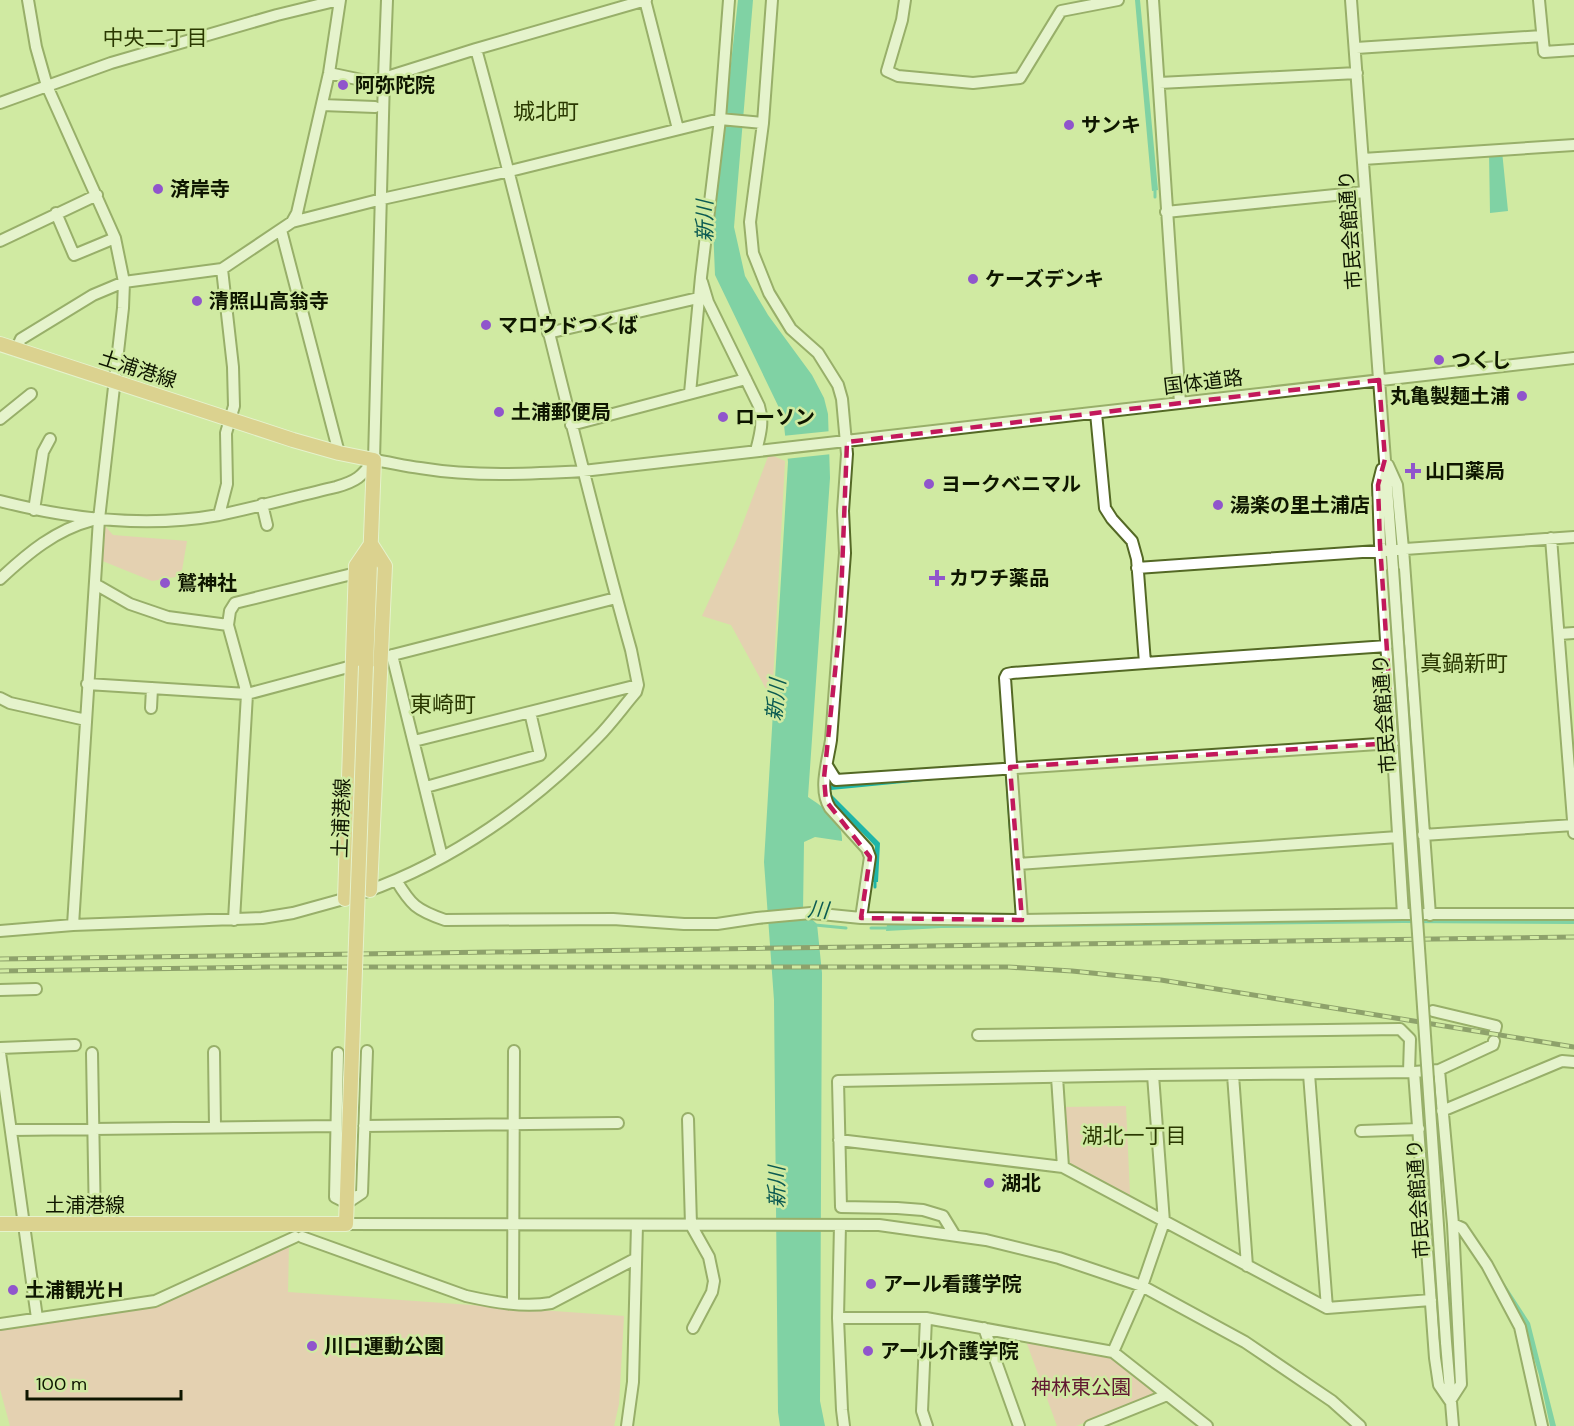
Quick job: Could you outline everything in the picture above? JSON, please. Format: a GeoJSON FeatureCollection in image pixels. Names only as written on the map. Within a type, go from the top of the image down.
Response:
{"type":"FeatureCollection","features":[{"type":"Feature","properties":{"kind":"main road","name":"土浦港線"},"geometry":{"type":"LineString","coordinates":[[0,1224],[346,1224],[359,666],[371,544],[374,460],[339,453],[229,420],[5,348]]}},
{"type":"Feature","properties":{"kind":"main road"},"geometry":{"type":"LineString","coordinates":[[370,890],[387,656],[385,566],[371,544]]}},
{"type":"Feature","properties":{"kind":"main road"},"geometry":{"type":"LineString","coordinates":[[345,899],[359,666]]}},
{"type":"Feature","properties":{"kind":"street"},"geometry":{"type":"LineString","coordinates":[[28,0],[36,47],[47,86],[115,238],[124,282],[99,519],[73,925]]}},
{"type":"Feature","properties":{"kind":"street"},"geometry":{"type":"LineString","coordinates":[[0,103],[132,57],[321,2],[338,0],[329,73],[297,213],[292,222]]}},
{"type":"Feature","properties":{"kind":"street"},"geometry":{"type":"LineString","coordinates":[[0,501],[34,510],[99,519],[140,521],[219,515],[354,482],[374,460],[387,0]]}},
{"type":"Feature","properties":{"kind":"street"},"geometry":{"type":"LineString","coordinates":[[329,73],[370,82],[646,0],[678,129]]}},
{"type":"Feature","properties":{"kind":"street"},"geometry":{"type":"LineString","coordinates":[[690,393],[700,277],[720,119],[729,0]]}},
{"type":"Feature","properties":{"kind":"street"},"geometry":{"type":"LineString","coordinates":[[772,0],[763,123],[750,222],[753,253],[759,272],[781,314],[791,329],[818,354],[838,385],[842,399],[845,554],[828,767],[824,778],[826,801],[867,849],[870,856],[861,918]]}},
{"type":"Feature","properties":{"kind":"street"},"geometry":{"type":"LineString","coordinates":[[905,0],[902,20],[887,71],[898,76],[974,83],[1020,78],[1060,11],[1118,0]]}},
{"type":"Feature","properties":{"kind":"street"},"geometry":{"type":"LineString","coordinates":[[1153,0],[1180,403]]}},
{"type":"Feature","properties":{"kind":"street","name":"市民会館通り"},"geometry":{"type":"LineString","coordinates":[[1351,0],[1385,459],[1386,550],[1393,568],[1453,1426]]}},
{"type":"Feature","properties":{"kind":"street"},"geometry":{"type":"LineString","coordinates":[[1539,0],[1544,52],[1574,50]]}},
{"type":"Feature","properties":{"kind":"street"},"geometry":{"type":"LineString","coordinates":[[1356,48],[1542,36]]}},
{"type":"Feature","properties":{"kind":"street"},"geometry":{"type":"LineString","coordinates":[[0,931],[73,925],[261,918],[293,913],[370,890],[442,857],[501,822],[551,783],[599,737],[636,692],[638,685],[548,333],[510,171],[476,49]]}},
{"type":"Feature","properties":{"kind":"street"},"geometry":{"type":"LineString","coordinates":[[1159,83],[1358,73]]}},
{"type":"Feature","properties":{"kind":"street"},"geometry":{"type":"LineString","coordinates":[[322,105],[375,107]]}},
{"type":"Feature","properties":{"kind":"street"},"geometry":{"type":"LineString","coordinates":[[5,348],[93,295],[124,282],[222,269],[292,222],[720,119],[763,123]]}},
{"type":"Feature","properties":{"kind":"street"},"geometry":{"type":"LineString","coordinates":[[1363,159],[1574,145]]}},
{"type":"Feature","properties":{"kind":"street"},"geometry":{"type":"LineString","coordinates":[[1166,212],[1365,192]]}},
{"type":"Feature","properties":{"kind":"street"},"geometry":{"type":"LineString","coordinates":[[0,242],[97,195]]}},
{"type":"Feature","properties":{"kind":"street"},"geometry":{"type":"LineString","coordinates":[[56,213],[74,255],[115,238]]}},
{"type":"Feature","properties":{"kind":"street"},"geometry":{"type":"LineString","coordinates":[[281,230],[339,453]]}},
{"type":"Feature","properties":{"kind":"street"},"geometry":{"type":"LineString","coordinates":[[219,515],[227,484],[225,449],[229,420],[234,406],[233,367],[222,269]]}},
{"type":"Feature","properties":{"kind":"street"},"geometry":{"type":"LineString","coordinates":[[700,277],[708,302],[762,417],[756,451]]}},
{"type":"Feature","properties":{"kind":"street"},"geometry":{"type":"LineString","coordinates":[[548,333],[698,298]]}},
{"type":"Feature","properties":{"kind":"street","name":"国体道路"},"geometry":{"type":"LineString","coordinates":[[374,460],[421,469],[478,473],[583,471],[1574,358]]}},
{"type":"Feature","properties":{"kind":"street"},"geometry":{"type":"LineString","coordinates":[[572,425],[746,379]]}},
{"type":"Feature","properties":{"kind":"street"},"geometry":{"type":"LineString","coordinates":[[0,419],[30,394]]}},
{"type":"Feature","properties":{"kind":"street"},"geometry":{"type":"LineString","coordinates":[[1096,413],[1105,508],[1132,541],[1137,568],[1145,663]]}},
{"type":"Feature","properties":{"kind":"street"},"geometry":{"type":"LineString","coordinates":[[34,510],[43,452],[50,439]]}},
{"type":"Feature","properties":{"kind":"street"},"geometry":{"type":"LineString","coordinates":[[1385,459],[1397,485],[1430,915]]}},
{"type":"Feature","properties":{"kind":"street"},"geometry":{"type":"LineString","coordinates":[[262,504],[267,525]]}},
{"type":"Feature","properties":{"kind":"street"},"geometry":{"type":"LineString","coordinates":[[0,579],[36,547],[71,527],[99,519]]}},
{"type":"Feature","properties":{"kind":"street"},"geometry":{"type":"LineString","coordinates":[[1137,568],[1574,537]]}},
{"type":"Feature","properties":{"kind":"street"},"geometry":{"type":"LineString","coordinates":[[1551,538],[1558,634],[1570,730],[1574,833]]}},
{"type":"Feature","properties":{"kind":"street"},"geometry":{"type":"LineString","coordinates":[[1386,550],[1387,646],[1403,914]]}},
{"type":"Feature","properties":{"kind":"street"},"geometry":{"type":"LineString","coordinates":[[234,920],[247,694],[228,625],[230,611],[235,603],[352,574]]}},
{"type":"Feature","properties":{"kind":"street"},"geometry":{"type":"LineString","coordinates":[[95,584],[130,604],[168,617],[228,625]]}},
{"type":"Feature","properties":{"kind":"street"},"geometry":{"type":"LineString","coordinates":[[442,857],[414,741],[387,656],[616,598]]}},
{"type":"Feature","properties":{"kind":"street"},"geometry":{"type":"LineString","coordinates":[[1558,634],[1574,633]]}},
{"type":"Feature","properties":{"kind":"street"},"geometry":{"type":"LineString","coordinates":[[1022,920],[1010,767],[1005,678],[1007,674],[1387,646]]}},
{"type":"Feature","properties":{"kind":"street"},"geometry":{"type":"LineString","coordinates":[[87,684],[247,694],[359,666]]}},
{"type":"Feature","properties":{"kind":"street"},"geometry":{"type":"LineString","coordinates":[[414,741],[638,685]]}},
{"type":"Feature","properties":{"kind":"street"},"geometry":{"type":"LineString","coordinates":[[151,708],[152,688]]}},
{"type":"Feature","properties":{"kind":"street"},"geometry":{"type":"LineString","coordinates":[[0,698],[10,703],[86,720]]}},
{"type":"Feature","properties":{"kind":"street"},"geometry":{"type":"LineString","coordinates":[[426,787],[540,755],[530,712]]}},
{"type":"Feature","properties":{"kind":"street"},"geometry":{"type":"LineString","coordinates":[[828,767],[836,780],[1393,743]]}},
{"type":"Feature","properties":{"kind":"street"},"geometry":{"type":"LineString","coordinates":[[1423,835],[1574,826]]}},
{"type":"Feature","properties":{"kind":"street"},"geometry":{"type":"LineString","coordinates":[[1018,864],[1398,837]]}},
{"type":"Feature","properties":{"kind":"street"},"geometry":{"type":"LineString","coordinates":[[396,880],[412,905],[426,914],[445,920],[613,918],[672,924],[717,924],[811,913],[861,918],[1022,920],[1403,914],[1574,914]]}},
{"type":"Feature","properties":{"kind":"street"},"geometry":{"type":"LineString","coordinates":[[0,990],[36,989]]}},
{"type":"Feature","properties":{"kind":"street"},"geometry":{"type":"LineString","coordinates":[[954,1234],[943,1216],[923,1210],[841,1207],[838,1081],[1412,1072],[1439,1070],[1493,1045],[1496,1026],[1433,1011]]}},
{"type":"Feature","properties":{"kind":"street"},"geometry":{"type":"LineString","coordinates":[[978,1035],[1401,1029],[1410,1040],[1439,1385],[1450,1401],[1461,1384],[1453,1224],[1439,1070]]}},
{"type":"Feature","properties":{"kind":"street"},"geometry":{"type":"LineString","coordinates":[[0,1048],[75,1046]]}},
{"type":"Feature","properties":{"kind":"street"},"geometry":{"type":"LineString","coordinates":[[338,1053],[335,1197],[347,1203],[362,1193],[367,1051]]}},
{"type":"Feature","properties":{"kind":"street"},"geometry":{"type":"LineString","coordinates":[[513,1303],[514,1051]]}},
{"type":"Feature","properties":{"kind":"street"},"geometry":{"type":"LineString","coordinates":[[214,1052],[215,1127]]}},
{"type":"Feature","properties":{"kind":"street"},"geometry":{"type":"LineString","coordinates":[[0,1053],[37,1318]]}},
{"type":"Feature","properties":{"kind":"street"},"geometry":{"type":"LineString","coordinates":[[92,1053],[95,1224]]}},
{"type":"Feature","properties":{"kind":"street"},"geometry":{"type":"LineString","coordinates":[[1442,1111],[1562,1061],[1574,1062]]}},
{"type":"Feature","properties":{"kind":"street"},"geometry":{"type":"LineString","coordinates":[[1309,1074],[1327,1308]]}},
{"type":"Feature","properties":{"kind":"street"},"geometry":{"type":"LineString","coordinates":[[1233,1075],[1247,1266]]}},
{"type":"Feature","properties":{"kind":"street"},"geometry":{"type":"LineString","coordinates":[[1113,1352],[1142,1286],[1164,1222],[1154,1076]]}},
{"type":"Feature","properties":{"kind":"street"},"geometry":{"type":"LineString","coordinates":[[1057,1077],[1063,1167]]}},
{"type":"Feature","properties":{"kind":"street"},"geometry":{"type":"LineString","coordinates":[[688,1119],[691,1225],[709,1257],[714,1281],[712,1292],[693,1328]]}},
{"type":"Feature","properties":{"kind":"street"},"geometry":{"type":"LineString","coordinates":[[364,1126],[618,1123]]}},
{"type":"Feature","properties":{"kind":"street"},"geometry":{"type":"LineString","coordinates":[[11,1130],[336,1126]]}},
{"type":"Feature","properties":{"kind":"street"},"geometry":{"type":"LineString","coordinates":[[1361,1131],[1419,1129]]}},
{"type":"Feature","properties":{"kind":"street"},"geometry":{"type":"LineString","coordinates":[[839,1140],[1063,1167],[1327,1308],[1431,1300]]}},
{"type":"Feature","properties":{"kind":"street"},"geometry":{"type":"LineString","coordinates":[[346,1224],[879,1225],[954,1234],[1021,1247],[1142,1286],[1245,1342],[1332,1401],[1360,1426]]}},
{"type":"Feature","properties":{"kind":"street"},"geometry":{"type":"LineString","coordinates":[[1453,1224],[1462,1228],[1487,1265],[1520,1326],[1542,1426]]}},
{"type":"Feature","properties":{"kind":"street"},"geometry":{"type":"LineString","coordinates":[[835,1225],[844,1426]]}},
{"type":"Feature","properties":{"kind":"street"},"geometry":{"type":"LineString","coordinates":[[627,1426],[633,1382],[637,1226]]}},
{"type":"Feature","properties":{"kind":"street"},"geometry":{"type":"LineString","coordinates":[[0,1324],[155,1301],[298,1237],[466,1296],[494,1302],[538,1305],[551,1303],[635,1259]]}},
{"type":"Feature","properties":{"kind":"street"},"geometry":{"type":"LineString","coordinates":[[838,1317],[926,1318],[1113,1352],[1207,1426]]}},
{"type":"Feature","properties":{"kind":"street"},"geometry":{"type":"LineString","coordinates":[[926,1318],[922,1411],[927,1426]]}},
{"type":"Feature","properties":{"kind":"street"},"geometry":{"type":"LineString","coordinates":[[984,1329],[1019,1426]]}},
{"type":"Feature","properties":{"kind":"street"},"geometry":{"type":"LineString","coordinates":[[1090,1426],[1167,1395]]}},
{"type":"Feature","properties":{"kind":"highlighted area"},"geometry":{"type":"Polygon","coordinates":[[[1379,380],[1385,459],[1378,485],[1380,544],[1393,743],[1010,767],[1022,920],[861,918],[870,857],[826,801],[824,778],[840,624],[847,442],[1379,380]]]}},
{"type":"Feature","properties":{"kind":"green space"},"geometry":{"type":"Polygon","coordinates":[[[769,454],[785,461],[772,700],[731,625],[702,616],[737,539],[769,454]]]}},
{"type":"Feature","properties":{"kind":"green space"},"geometry":{"type":"Polygon","coordinates":[[[103,524],[113,535],[187,541],[181,576],[152,581],[100,560],[103,524]]]}},
{"type":"Feature","properties":{"kind":"green space"},"geometry":{"type":"Polygon","coordinates":[[[1126,1106],[1130,1195],[1070,1163],[1065,1107],[1126,1106]]]}},
{"type":"Feature","properties":{"kind":"green space","name":"川口運動公園"},"geometry":{"type":"Polygon","coordinates":[[[289,1245],[288,1292],[624,1316],[619,1404],[614,1426],[10,1426],[0,1389],[0,1328],[155,1304],[289,1245]]]}},
{"type":"Feature","properties":{"kind":"green space","name":"神林東公園"},"geometry":{"type":"Polygon","coordinates":[[[1026,1341],[1110,1356],[1154,1390],[1152,1396],[1076,1426],[1057,1426],[1026,1341]]]}},
{"type":"Feature","properties":{"kind":"water","name":"新川"},"geometry":{"type":"Polygon","coordinates":[[[738,0],[753,0],[734,227],[745,276],[768,315],[812,375],[824,398],[828,414],[830,478],[808,797],[836,820],[842,841],[815,837],[804,842],[803,911],[817,924],[822,973],[820,1401],[825,1426],[780,1426],[778,1412],[774,1000],[764,862],[788,462],[783,416],[715,275],[713,226],[738,0]]]}},
{"type":"Feature","properties":{"kind":"water"},"geometry":{"type":"Polygon","coordinates":[[[1135,0],[1140,0],[1158,190],[1152,191],[1135,0]]]}},
{"type":"Feature","properties":{"kind":"water"},"geometry":{"type":"Polygon","coordinates":[[[1502,151],[1508,211],[1490,213],[1489,152],[1502,151]]]}},
{"type":"Feature","properties":{"kind":"water"},"geometry":{"type":"Polygon","coordinates":[[[1008,769],[1016,858],[1011,858],[1005,773],[831,790],[832,795],[880,843],[878,882],[873,882],[875,846],[832,802],[827,786],[1008,769]]]}},
{"type":"Feature","properties":{"kind":"water"},"geometry":{"type":"Polygon","coordinates":[[[1574,917],[1574,924],[1403,923],[941,928],[886,931],[887,925],[941,922],[1574,917]]]}},
{"type":"Feature","properties":{"kind":"water"},"geometry":{"type":"Polygon","coordinates":[[[1466,1224],[1530,1323],[1556,1426],[1550,1426],[1539,1375],[1524,1325],[1464,1230],[1466,1224]]]}},
{"type":"Feature","properties":{"kind":"pier"},"geometry":{"type":"Polygon","coordinates":[[[831,431],[832,454],[785,459],[782,436],[831,431]]]}},
{"type":"Feature","properties":{"kind":"waterway"},"geometry":{"type":"LineString","coordinates":[[1155,187],[1155,197]]}},
{"type":"Feature","properties":{"kind":"waterway"},"geometry":{"type":"LineString","coordinates":[[875,879],[875,887]]}},
{"type":"Feature","properties":{"kind":"waterway","name":"川"},"geometry":{"type":"LineString","coordinates":[[815,925],[846,928]]}},
{"type":"Feature","properties":{"kind":"waterway"},"geometry":{"type":"LineString","coordinates":[[871,928],[889,928]]}},
{"type":"Feature","properties":{"kind":"railway"},"geometry":{"type":"LineString","coordinates":[[0,959],[1574,937]]}},
{"type":"Feature","properties":{"kind":"railway"},"geometry":{"type":"LineString","coordinates":[[0,971],[269,967],[1008,967],[1161,980],[1574,1047]]}},
{"type":"Feature","properties":{"kind":"place","name":"阿弥陀院"},"geometry":{"type":"Point","coordinates":[343,85]}},
{"type":"Feature","properties":{"kind":"place","name":"サンキ"},"geometry":{"type":"Point","coordinates":[1069,125]}},
{"type":"Feature","properties":{"kind":"place","name":"済岸寺"},"geometry":{"type":"Point","coordinates":[158,189]}},
{"type":"Feature","properties":{"kind":"place","name":"ケーズデンキ"},"geometry":{"type":"Point","coordinates":[973,279]}},
{"type":"Feature","properties":{"kind":"place","name":"清照山高翁寺"},"geometry":{"type":"Point","coordinates":[197,301]}},
{"type":"Feature","properties":{"kind":"place","name":"マロウドつくば"},"geometry":{"type":"Point","coordinates":[486,325]}},
{"type":"Feature","properties":{"kind":"place","name":"つくし"},"geometry":{"type":"Point","coordinates":[1439,360]}},
{"type":"Feature","properties":{"kind":"place","name":"丸亀製麺土浦"},"geometry":{"type":"Point","coordinates":[1522,396]}},
{"type":"Feature","properties":{"kind":"place","name":"土浦郵便局"},"geometry":{"type":"Point","coordinates":[499,412]}},
{"type":"Feature","properties":{"kind":"place","name":"ローソン"},"geometry":{"type":"Point","coordinates":[723,417]}},
{"type":"Feature","properties":{"kind":"place","name":"山口薬局"},"geometry":{"type":"Point","coordinates":[1413,471]}},
{"type":"Feature","properties":{"kind":"place","name":"ヨークベニマル"},"geometry":{"type":"Point","coordinates":[929,484]}},
{"type":"Feature","properties":{"kind":"place","name":"湯楽の里土浦店"},"geometry":{"type":"Point","coordinates":[1218,505]}},
{"type":"Feature","properties":{"kind":"place","name":"カワチ薬品"},"geometry":{"type":"Point","coordinates":[937,578]}},
{"type":"Feature","properties":{"kind":"place","name":"鷲神社"},"geometry":{"type":"Point","coordinates":[165,583]}},
{"type":"Feature","properties":{"kind":"place","name":"湖北"},"geometry":{"type":"Point","coordinates":[989,1183]}},
{"type":"Feature","properties":{"kind":"place","name":"アール看護学院"},"geometry":{"type":"Point","coordinates":[871,1284]}},
{"type":"Feature","properties":{"kind":"place","name":"土浦観光Ｈ"},"geometry":{"type":"Point","coordinates":[13,1290]}},
{"type":"Feature","properties":{"kind":"place","name":"川口運動公園"},"geometry":{"type":"Point","coordinates":[312,1346]}},
{"type":"Feature","properties":{"kind":"place","name":"アール介護学院"},"geometry":{"type":"Point","coordinates":[868,1351]}},
{"type":"Feature","properties":{"kind":"district","name":"中央二丁目"},"geometry":{"type":"Point","coordinates":[155,38]}},
{"type":"Feature","properties":{"kind":"district","name":"城北町"},"geometry":{"type":"Point","coordinates":[546,111]}},
{"type":"Feature","properties":{"kind":"district","name":"真鍋新町"},"geometry":{"type":"Point","coordinates":[1464,663]}},
{"type":"Feature","properties":{"kind":"district","name":"東崎町"},"geometry":{"type":"Point","coordinates":[443,704]}},
{"type":"Feature","properties":{"kind":"district","name":"湖北一丁目"},"geometry":{"type":"Point","coordinates":[1134,1136]}}]}
